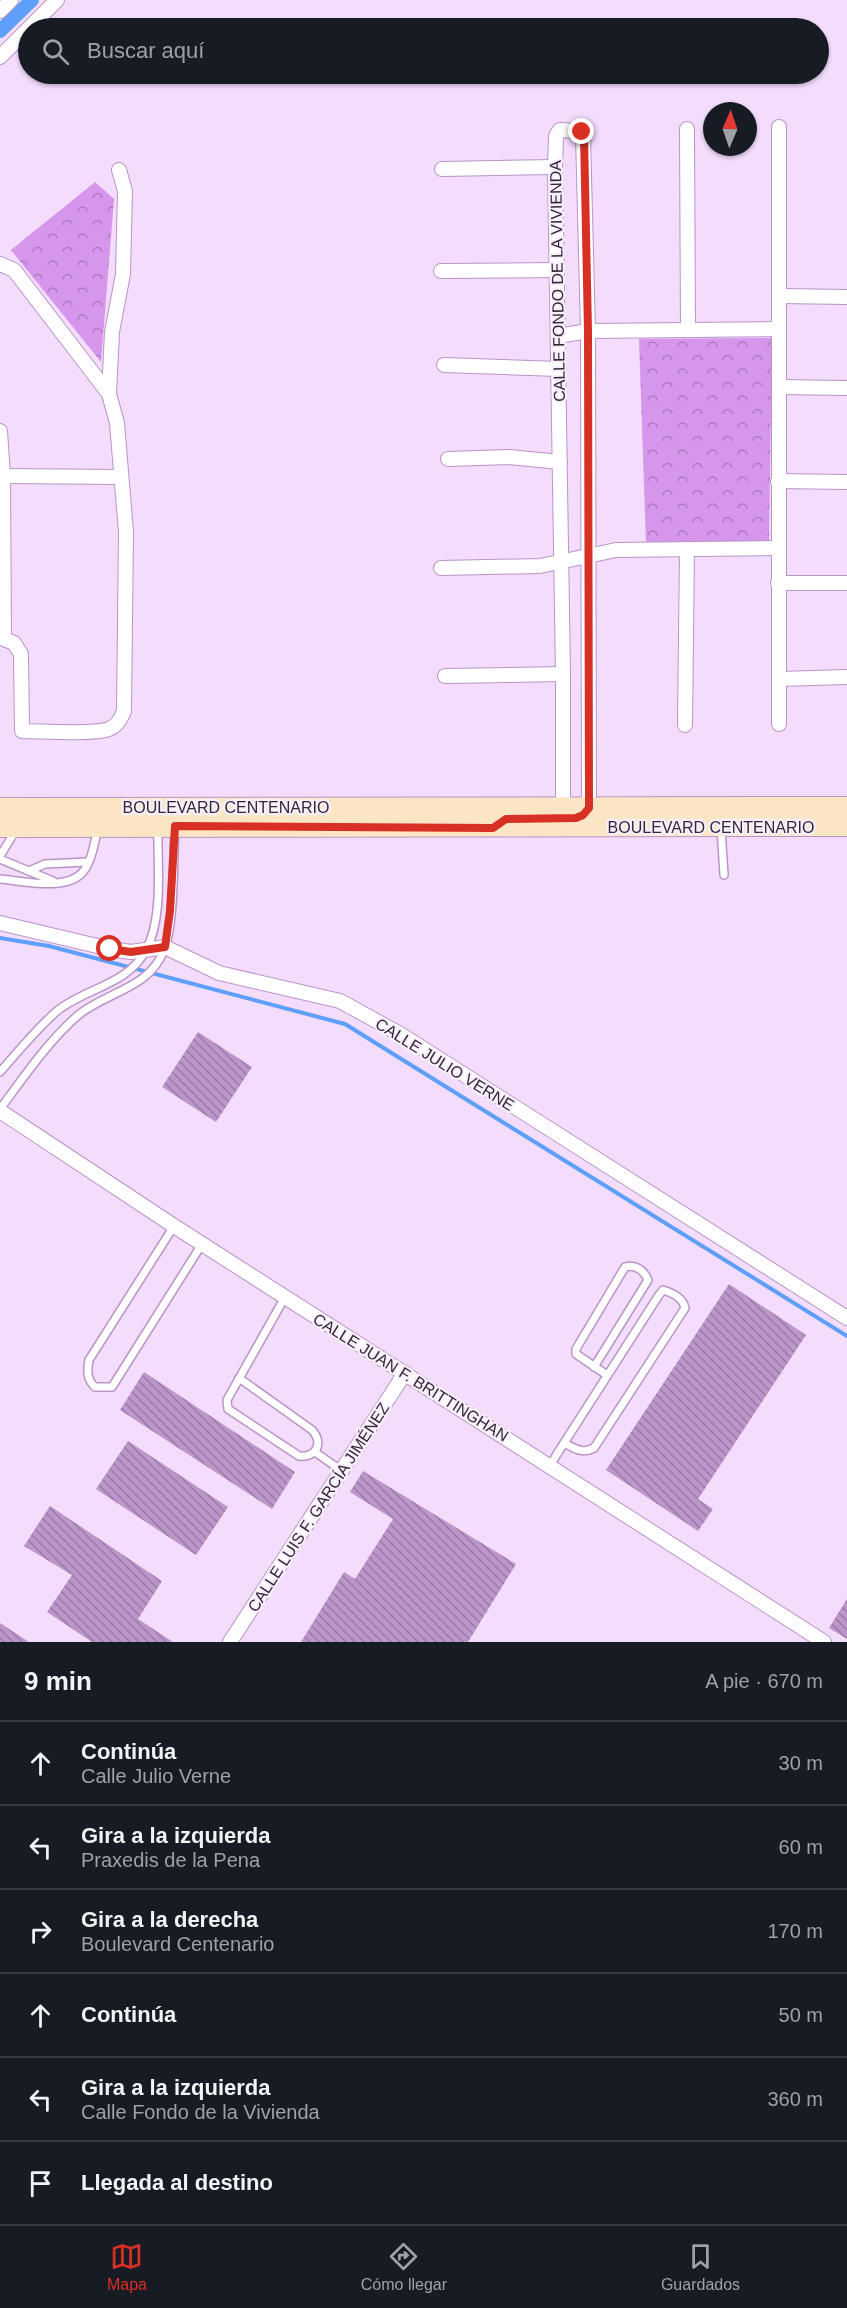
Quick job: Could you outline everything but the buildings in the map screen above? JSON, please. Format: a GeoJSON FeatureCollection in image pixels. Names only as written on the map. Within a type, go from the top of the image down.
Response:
{"type":"FeatureCollection","features":[{"type":"Feature","properties":{"kind":"main road","name":"BOULEVARD CENTENARIO"},"geometry":{"type":"LineString","coordinates":[[9,827],[99,826],[167,816],[433,808],[847,807]]}},
{"type":"Feature","properties":{"kind":"main road","name":"BOULEVARD CENTENARIO"},"geometry":{"type":"LineString","coordinates":[[0,808],[433,828],[847,826]]}},
{"type":"Feature","properties":{"kind":"main road"},"geometry":{"type":"LineString","coordinates":[[433,808],[433,828]]}},
{"type":"Feature","properties":{"kind":"main road"},"geometry":{"type":"LineString","coordinates":[[493,828],[506,819],[576,818],[583,815],[589,808]]}},
{"type":"Feature","properties":{"kind":"street"},"geometry":{"type":"LineString","coordinates":[[0,11],[11,0]]}},
{"type":"Feature","properties":{"kind":"street"},"geometry":{"type":"LineString","coordinates":[[39,18],[57,0]]}},
{"type":"Feature","properties":{"kind":"street"},"geometry":{"type":"LineString","coordinates":[[0,57],[18,39]]}},
{"type":"Feature","properties":{"kind":"street"},"geometry":{"type":"LineString","coordinates":[[779,128],[780,724]]}},
{"type":"Feature","properties":{"kind":"street"},"geometry":{"type":"LineString","coordinates":[[687,129],[688,329]]}},
{"type":"Feature","properties":{"kind":"street","name":"CALLE FONDO DE LA VIVIENDA"},"geometry":{"type":"LineString","coordinates":[[563,808],[564,674],[555,167],[560,130],[582,132],[584,135],[588,331],[589,808]]}},
{"type":"Feature","properties":{"kind":"street"},"geometry":{"type":"LineString","coordinates":[[442,169],[555,167]]}},
{"type":"Feature","properties":{"kind":"street"},"geometry":{"type":"LineString","coordinates":[[0,431],[3,476],[2,639],[14,643],[21,654],[22,731],[110,729],[119,721],[124,711],[126,600],[126,532],[122,477],[117,423],[109,394],[112,332],[123,274],[125,191],[119,170]]}},
{"type":"Feature","properties":{"kind":"street"},"geometry":{"type":"LineString","coordinates":[[0,264],[14,270],[109,394]]}},
{"type":"Feature","properties":{"kind":"street"},"geometry":{"type":"LineString","coordinates":[[441,271],[557,270]]}},
{"type":"Feature","properties":{"kind":"street"},"geometry":{"type":"LineString","coordinates":[[779,296],[847,297]]}},
{"type":"Feature","properties":{"kind":"street"},"geometry":{"type":"LineString","coordinates":[[558,336],[588,331],[779,329]]}},
{"type":"Feature","properties":{"kind":"street"},"geometry":{"type":"LineString","coordinates":[[444,365],[559,369]]}},
{"type":"Feature","properties":{"kind":"street"},"geometry":{"type":"LineString","coordinates":[[778,387],[847,388]]}},
{"type":"Feature","properties":{"kind":"street"},"geometry":{"type":"LineString","coordinates":[[448,459],[508,457],[560,462]]}},
{"type":"Feature","properties":{"kind":"street"},"geometry":{"type":"LineString","coordinates":[[3,476],[122,477]]}},
{"type":"Feature","properties":{"kind":"street"},"geometry":{"type":"LineString","coordinates":[[778,481],[847,482]]}},
{"type":"Feature","properties":{"kind":"street"},"geometry":{"type":"LineString","coordinates":[[441,568],[540,566],[616,550],[778,548]]}},
{"type":"Feature","properties":{"kind":"street"},"geometry":{"type":"LineString","coordinates":[[685,725],[687,549]]}},
{"type":"Feature","properties":{"kind":"street"},"geometry":{"type":"LineString","coordinates":[[778,583],[847,583]]}},
{"type":"Feature","properties":{"kind":"street"},"geometry":{"type":"LineString","coordinates":[[445,676],[564,674]]}},
{"type":"Feature","properties":{"kind":"street"},"geometry":{"type":"LineString","coordinates":[[779,679],[847,677]]}},
{"type":"Feature","properties":{"kind":"street"},"geometry":{"type":"LineString","coordinates":[[0,923],[143,955],[165,947]]}},
{"type":"Feature","properties":{"kind":"street","name":"CALLE JULIO VERNE"},"geometry":{"type":"LineString","coordinates":[[165,947],[219,973],[317,994],[340,1001],[358,1010],[847,1318]]}},
{"type":"Feature","properties":{"kind":"street","name":"CALLE JUAN F. BRITTINGHAN"},"geometry":{"type":"LineString","coordinates":[[0,1110],[174,1226],[824,1642]]}},
{"type":"Feature","properties":{"kind":"street","name":"CALLE LUIS F. GARCÍA JIMÉNEZ"},"geometry":{"type":"LineString","coordinates":[[230,1642],[405,1373]]}},
{"type":"Feature","properties":{"kind":"lane"},"geometry":{"type":"LineString","coordinates":[[720,808],[724,874]]}},
{"type":"Feature","properties":{"kind":"lane"},"geometry":{"type":"LineString","coordinates":[[0,1110],[46,1048],[65,1027],[91,1007],[129,988],[156,964],[165,947],[170,911],[167,816]]}},
{"type":"Feature","properties":{"kind":"lane"},"geometry":{"type":"LineString","coordinates":[[0,1072],[57,1011],[118,980],[143,955],[154,930],[167,816]]}},
{"type":"Feature","properties":{"kind":"lane"},"geometry":{"type":"LineString","coordinates":[[0,879],[67,883],[81,874],[88,862],[99,826]]}},
{"type":"Feature","properties":{"kind":"lane"},"geometry":{"type":"LineString","coordinates":[[9,827],[0,857],[58,884]]}},
{"type":"Feature","properties":{"kind":"lane"},"geometry":{"type":"LineString","coordinates":[[29,871],[45,864],[88,862]]}},
{"type":"Feature","properties":{"kind":"lane"},"geometry":{"type":"LineString","coordinates":[[174,1226],[89,1360],[87,1371],[90,1382],[95,1387],[112,1387],[202,1244]]}},
{"type":"Feature","properties":{"kind":"lane"},"geometry":{"type":"LineString","coordinates":[[594,1367],[648,1280],[645,1273],[636,1267],[630,1265],[625,1267],[576,1349],[576,1354],[581,1359],[594,1367],[607,1375]]}},
{"type":"Feature","properties":{"kind":"lane"},"geometry":{"type":"LineString","coordinates":[[550,1466],[564,1443],[607,1375],[663,1290],[672,1293],[684,1302],[685,1308],[682,1313],[594,1448],[580,1452],[564,1443]]}},
{"type":"Feature","properties":{"kind":"lane"},"geometry":{"type":"LineString","coordinates":[[239,1378],[312,1430],[317,1436],[318,1444],[315,1452],[306,1457],[298,1456],[228,1409],[227,1400],[239,1378],[285,1297]]}},
{"type":"Feature","properties":{"kind":"lane"},"geometry":{"type":"LineString","coordinates":[[315,1452],[342,1471]]}},
{"type":"Feature","properties":{"kind":"green space"},"geometry":{"type":"Polygon","coordinates":[[[95,182],[114,199],[101,362],[11,250],[95,182]]]}},
{"type":"Feature","properties":{"kind":"green space"},"geometry":{"type":"Polygon","coordinates":[[[772,338],[769,542],[646,543],[639,339],[772,338]]]}},
{"type":"Feature","properties":{"kind":"waterway"},"geometry":{"type":"LineString","coordinates":[[0,31],[32,0]]}},
{"type":"Feature","properties":{"kind":"waterway"},"geometry":{"type":"LineString","coordinates":[[0,938],[49,946],[345,1024],[847,1336]]}},
{"type":"Feature","properties":{"kind":"route"},"geometry":{"type":"LineString","coordinates":[[110,949],[131,952],[165,947],[170,911],[175,826],[493,828],[506,819],[576,818],[583,815],[589,808],[588,331],[584,135],[582,132]]}}]}
